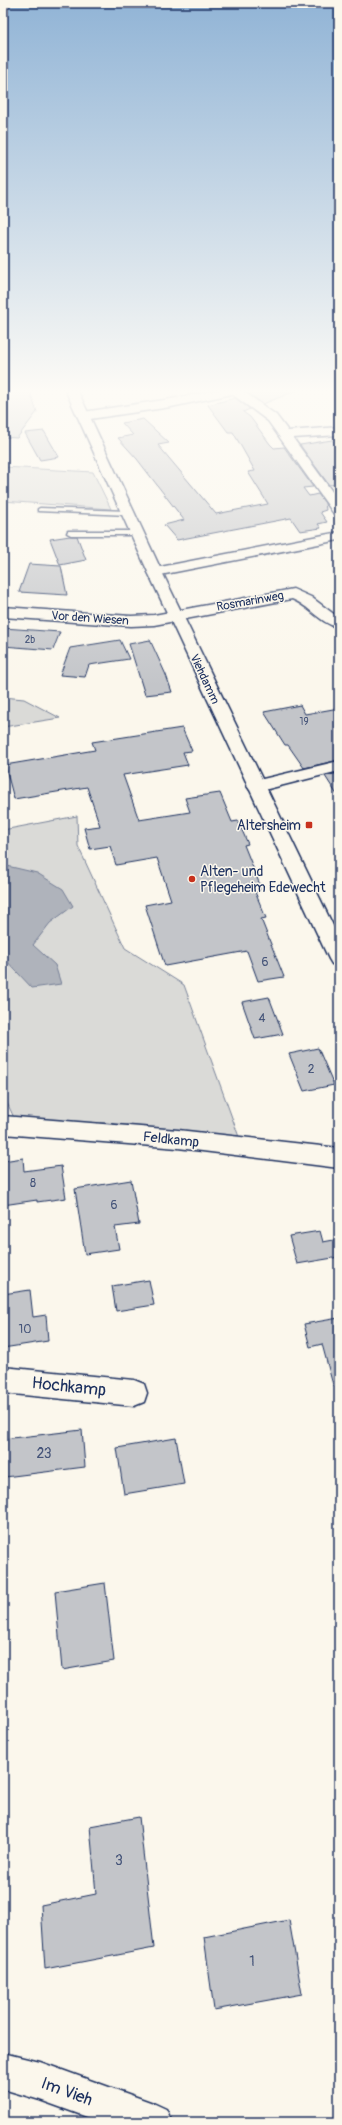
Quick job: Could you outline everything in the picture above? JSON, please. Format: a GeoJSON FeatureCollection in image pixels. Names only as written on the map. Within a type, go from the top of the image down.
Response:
{"type":"FeatureCollection","features":[{"type":"Feature","properties":{"kind":"street","name":"Viehdamm"},"geometry":{"type":"LineString","coordinates":[[116,488],[339,959]]}},
{"type":"Feature","properties":{"kind":"street"},"geometry":{"type":"LineString","coordinates":[[322,488],[339,511]]}},
{"type":"Feature","properties":{"kind":"street"},"geometry":{"type":"LineString","coordinates":[[155,572],[274,550],[339,536]]}},
{"type":"Feature","properties":{"kind":"street","name":"Rosmarinweg"},"geometry":{"type":"LineString","coordinates":[[176,615],[293,594],[303,597],[321,616],[339,623]]}},
{"type":"Feature","properties":{"kind":"street","name":"Vor den Wiesen"},"geometry":{"type":"LineString","coordinates":[[3,612],[131,621],[154,620],[176,615]]}},
{"type":"Feature","properties":{"kind":"street"},"geometry":{"type":"LineString","coordinates":[[256,786],[339,766]]}},
{"type":"Feature","properties":{"kind":"street","name":"Feldkamp"},"geometry":{"type":"LineString","coordinates":[[3,1125],[178,1139],[339,1158]]}},
{"type":"Feature","properties":{"kind":"street","name":"Hochkamp"},"geometry":{"type":"LineString","coordinates":[[3,1380],[134,1393]]}},
{"type":"Feature","properties":{"kind":"street","name":"Im Vieh"},"geometry":{"type":"LineString","coordinates":[[3,2071],[40,2081],[153,2122]]}},
{"type":"Feature","properties":{"kind":"lane"},"geometry":{"type":"LineString","coordinates":[[40,510],[110,523],[137,533]]}},
{"type":"Feature","properties":{"kind":"lane"},"geometry":{"type":"LineString","coordinates":[[71,533],[110,523],[128,513]]}},
{"type":"Feature","properties":{"kind":"shaded area"},"geometry":{"type":"Polygon","coordinates":[[[3,488],[101,488],[111,509],[3,501],[3,488]]]}},
{"type":"Feature","properties":{"kind":"shaded area"},"geometry":{"type":"Polygon","coordinates":[[[3,697],[24,699],[60,718],[3,727],[3,697]]]}},
{"type":"Feature","properties":{"kind":"shaded area"},"geometry":{"type":"Polygon","coordinates":[[[77,816],[78,846],[125,948],[184,985],[239,1137],[108,1123],[16,1122],[3,1094],[3,830],[77,816]]]}},
{"type":"Feature","properties":{"kind":"shaded area"},"geometry":{"type":"Polygon","coordinates":[[[3,865],[37,873],[63,889],[73,906],[50,923],[33,945],[55,965],[61,984],[32,988],[3,957],[3,865]]]}},
{"type":"Feature","properties":{"kind":"building"},"geometry":{"type":"Polygon","coordinates":[[[159,488],[194,488],[216,514],[268,504],[258,488],[303,488],[309,496],[318,494],[325,503],[326,510],[320,512],[327,522],[318,524],[321,528],[300,531],[291,518],[177,540],[164,525],[184,520],[159,488]]]}},
{"type":"Feature","properties":{"kind":"building"},"geometry":{"type":"Polygon","coordinates":[[[77,536],[86,560],[60,565],[50,539],[77,536]]]}},
{"type":"Feature","properties":{"kind":"building"},"geometry":{"type":"Polygon","coordinates":[[[29,564],[61,566],[67,595],[19,592],[29,564]]]}},
{"type":"Feature","properties":{"kind":"building"},"geometry":{"type":"Polygon","coordinates":[[[3,628],[60,632],[53,650],[3,646],[3,628]]]}},
{"type":"Feature","properties":{"kind":"building"},"geometry":{"type":"Polygon","coordinates":[[[120,640],[129,659],[89,665],[85,677],[60,675],[70,648],[120,640]]]}},
{"type":"Feature","properties":{"kind":"building"},"geometry":{"type":"Polygon","coordinates":[[[150,640],[172,692],[145,695],[129,644],[150,640]]]}},
{"type":"Feature","properties":{"kind":"building"},"geometry":{"type":"Polygon","coordinates":[[[300,705],[305,714],[339,708],[339,760],[304,768],[288,745],[285,745],[264,712],[300,705]]]}},
{"type":"Feature","properties":{"kind":"building"},"geometry":{"type":"Polygon","coordinates":[[[182,728],[192,751],[183,752],[188,765],[123,775],[139,820],[190,812],[185,798],[220,793],[232,822],[238,821],[248,844],[244,845],[262,890],[255,892],[266,918],[261,919],[284,977],[258,981],[247,951],[165,966],[145,905],[171,900],[157,858],[116,865],[110,846],[90,849],[84,828],[100,826],[87,787],[14,799],[5,765],[95,750],[92,742],[182,728]]]}},
{"type":"Feature","properties":{"kind":"building"},"geometry":{"type":"Polygon","coordinates":[[[339,773],[339,798],[325,776],[339,773]]]}},
{"type":"Feature","properties":{"kind":"building"},"geometry":{"type":"Polygon","coordinates":[[[269,997],[283,1034],[255,1039],[242,1002],[269,997]]]}},
{"type":"Feature","properties":{"kind":"building"},"geometry":{"type":"Polygon","coordinates":[[[318,1048],[334,1085],[304,1091],[289,1054],[318,1048]]]}},
{"type":"Feature","properties":{"kind":"building"},"geometry":{"type":"Polygon","coordinates":[[[23,1158],[24,1171],[61,1166],[66,1198],[37,1202],[37,1200],[3,1205],[3,1161],[23,1158]]]}},
{"type":"Feature","properties":{"kind":"building"},"geometry":{"type":"Polygon","coordinates":[[[131,1180],[139,1224],[115,1227],[119,1249],[85,1254],[75,1189],[131,1180]]]}},
{"type":"Feature","properties":{"kind":"building"},"geometry":{"type":"Polygon","coordinates":[[[320,1231],[323,1242],[339,1239],[339,1257],[297,1264],[289,1236],[320,1231]]]}},
{"type":"Feature","properties":{"kind":"building"},"geometry":{"type":"Polygon","coordinates":[[[149,1280],[154,1305],[116,1311],[112,1286],[149,1280]]]}},
{"type":"Feature","properties":{"kind":"building"},"geometry":{"type":"Polygon","coordinates":[[[30,1290],[33,1317],[46,1315],[48,1341],[3,1348],[3,1294],[30,1290]]]}},
{"type":"Feature","properties":{"kind":"building"},"geometry":{"type":"Polygon","coordinates":[[[339,1318],[339,1384],[333,1385],[322,1344],[310,1347],[304,1324],[339,1318]]]}},
{"type":"Feature","properties":{"kind":"building"},"geometry":{"type":"Polygon","coordinates":[[[82,1430],[85,1467],[5,1477],[3,1439],[82,1430]]]}},
{"type":"Feature","properties":{"kind":"building"},"geometry":{"type":"Polygon","coordinates":[[[176,1438],[184,1484],[124,1494],[117,1448],[176,1438]]]}},
{"type":"Feature","properties":{"kind":"building"},"geometry":{"type":"Polygon","coordinates":[[[105,1583],[114,1661],[62,1670],[55,1591],[105,1583]]]}},
{"type":"Feature","properties":{"kind":"building"},"geometry":{"type":"Polygon","coordinates":[[[139,1817],[154,1948],[45,1969],[41,1905],[96,1894],[90,1826],[139,1817]]]}},
{"type":"Feature","properties":{"kind":"building"},"geometry":{"type":"Polygon","coordinates":[[[289,1920],[302,1994],[214,2010],[204,1937],[289,1920]]]}},
{"type":"Feature","properties":{"kind":"place","name":"Altersheim"},"geometry":{"type":"Point","coordinates":[309,825]}},
{"type":"Feature","properties":{"kind":"place","name":"Alten- und Pflegeheim Edewecht"},"geometry":{"type":"Point","coordinates":[192,879]}}]}
